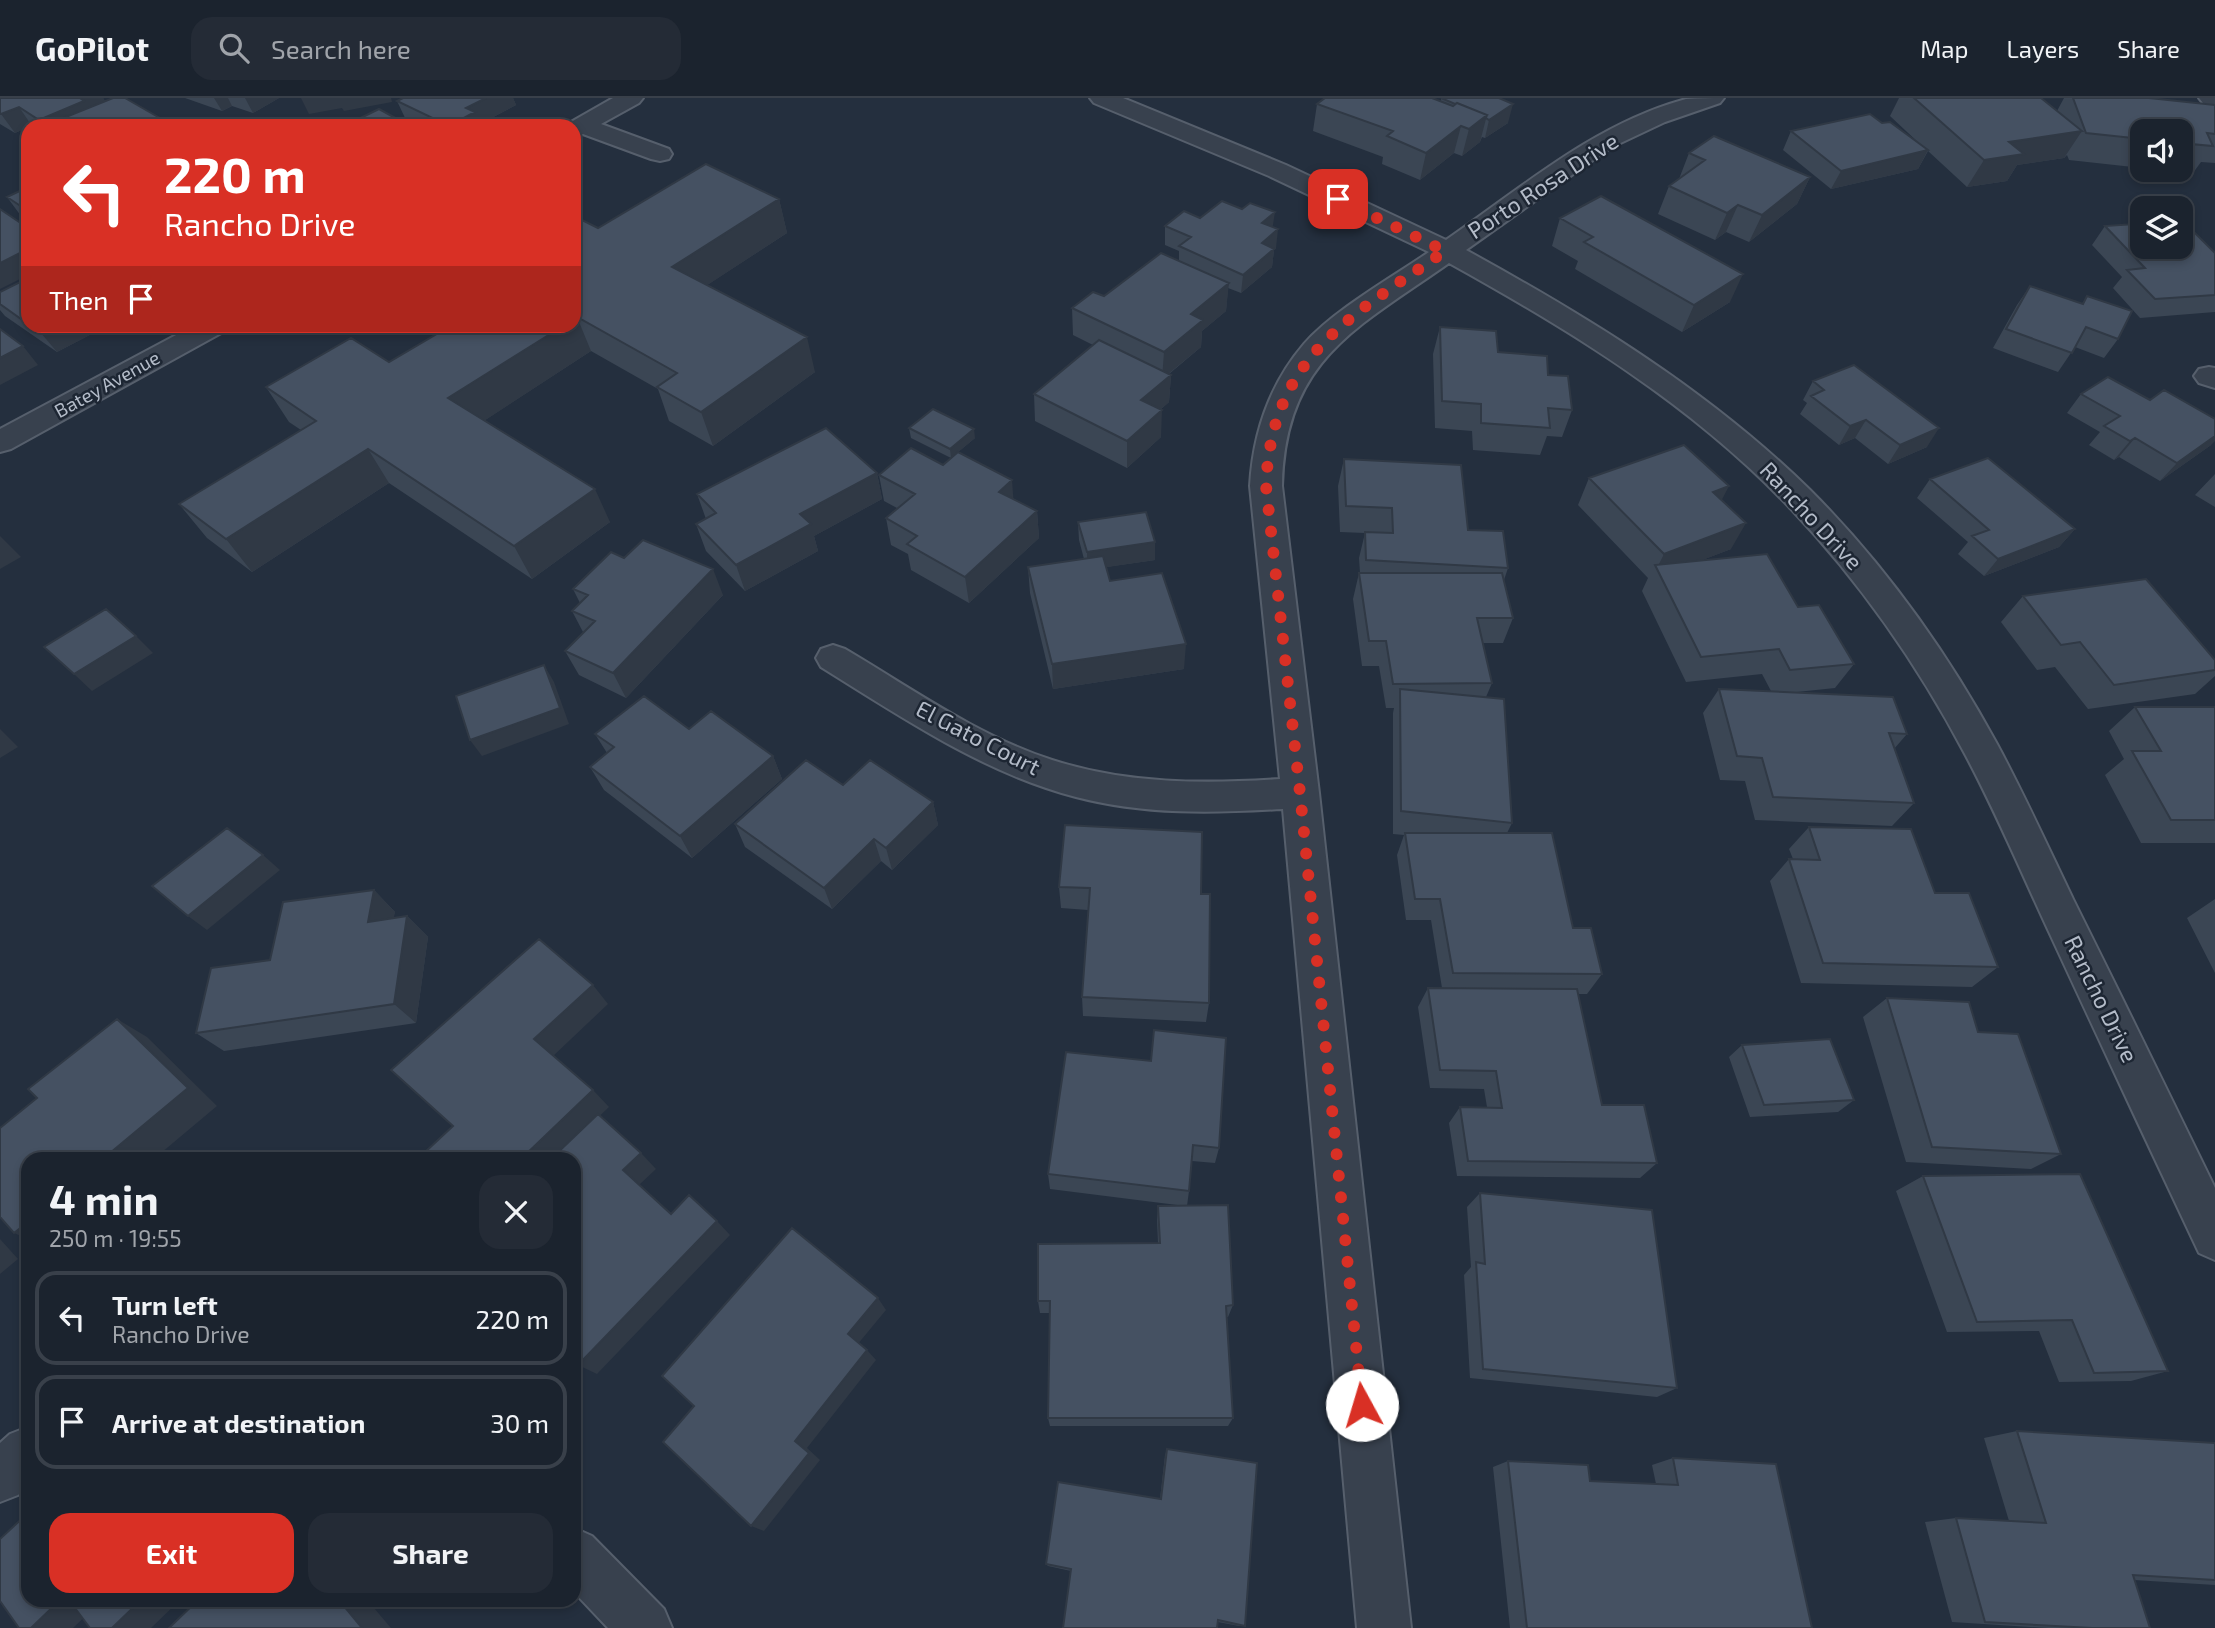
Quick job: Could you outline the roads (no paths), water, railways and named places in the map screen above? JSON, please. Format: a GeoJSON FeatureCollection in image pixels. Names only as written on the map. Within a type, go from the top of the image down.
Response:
{"type":"FeatureCollection","features":[{"type":"Feature","properties":{"kind":"street"},"geometry":{"type":"LineString","coordinates":[[581,125],[631,98]]}},
{"type":"Feature","properties":{"kind":"street","name":"Rancho Drive"},"geometry":{"type":"LineString","coordinates":[[1102,98],[1289,175],[1445,251],[1594,334],[1666,384],[1772,472],[1837,540],[1900,618],[1957,705],[1983,752],[2215,1237]]}},
{"type":"Feature","properties":{"kind":"street","name":"Porto Rosa Drive"},"geometry":{"type":"LineString","coordinates":[[1384,1628],[1300,793],[1266,486],[1267,456],[1273,427],[1283,400],[1314,351],[1359,311],[1601,143],[1657,117],[1712,98]]}},
{"type":"Feature","properties":{"kind":"street"},"geometry":{"type":"LineString","coordinates":[[581,128],[660,154]]}},
{"type":"Feature","properties":{"kind":"street","name":"Batey Avenue"},"geometry":{"type":"LineString","coordinates":[[0,442],[200,333]]}},
{"type":"Feature","properties":{"kind":"street","name":"El Gato Court"},"geometry":{"type":"LineString","coordinates":[[833,658],[984,746],[1052,775],[1102,788],[1155,796],[1209,799],[1300,793]]}},
{"type":"Feature","properties":{"kind":"street"},"geometry":{"type":"LineString","coordinates":[[0,1477],[21,1458]]}},
{"type":"Feature","properties":{"kind":"street"},"geometry":{"type":"LineString","coordinates":[[581,1561],[645,1628]]}}]}
